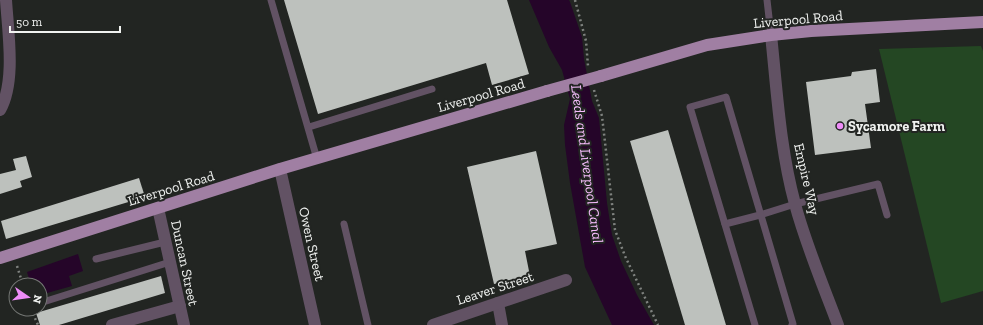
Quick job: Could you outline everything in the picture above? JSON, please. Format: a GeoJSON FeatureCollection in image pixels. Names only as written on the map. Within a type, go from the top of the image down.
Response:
{"type":"FeatureCollection","features":[{"type":"Feature","properties":{"kind":"main road","name":"Liverpool Road"},"geometry":{"type":"LineString","coordinates":[[0,258],[317,158],[707,45],[771,35],[983,22]]}},
{"type":"Feature","properties":{"kind":"street"},"geometry":{"type":"LineString","coordinates":[[0,110],[7,87],[10,64],[6,0]]}},
{"type":"Feature","properties":{"kind":"street","name":"Empire Way"},"geometry":{"type":"LineString","coordinates":[[771,35],[784,152],[795,204],[816,268],[838,325]]}},
{"type":"Feature","properties":{"kind":"street","name":"Owen Street"},"geometry":{"type":"LineString","coordinates":[[280,170],[315,325]]}},
{"type":"Feature","properties":{"kind":"street","name":"Duncan Street"},"geometry":{"type":"LineString","coordinates":[[158,208],[184,325]]}},
{"type":"Feature","properties":{"kind":"street","name":"Leaver Street"},"geometry":{"type":"LineString","coordinates":[[433,325],[455,321],[498,303],[566,280]]}},
{"type":"Feature","properties":{"kind":"street"},"geometry":{"type":"LineString","coordinates":[[498,303],[502,325]]}},
{"type":"Feature","properties":{"kind":"street"},"geometry":{"type":"LineString","coordinates":[[112,325],[180,306]]}},
{"type":"Feature","properties":{"kind":"lane"},"geometry":{"type":"LineString","coordinates":[[271,0],[317,158]]}},
{"type":"Feature","properties":{"kind":"lane"},"geometry":{"type":"LineString","coordinates":[[767,0],[771,35]]}},
{"type":"Feature","properties":{"kind":"lane"},"geometry":{"type":"LineString","coordinates":[[309,127],[432,89]]}},
{"type":"Feature","properties":{"kind":"lane"},"geometry":{"type":"LineString","coordinates":[[755,325],[690,107],[726,97],[793,324],[792,325]]}},
{"type":"Feature","properties":{"kind":"lane"},"geometry":{"type":"LineString","coordinates":[[725,224],[795,204],[878,184],[887,215]]}},
{"type":"Feature","properties":{"kind":"lane"},"geometry":{"type":"LineString","coordinates":[[344,224],[368,325]]}},
{"type":"Feature","properties":{"kind":"lane"},"geometry":{"type":"LineString","coordinates":[[96,259],[165,242]]}},
{"type":"Feature","properties":{"kind":"lane"},"geometry":{"type":"LineString","coordinates":[[48,300],[170,262]]}},
{"type":"Feature","properties":{"kind":"path"},"geometry":{"type":"LineString","coordinates":[[575,0],[586,41],[589,68]]}},
{"type":"Feature","properties":{"kind":"path"},"geometry":{"type":"LineString","coordinates":[[592,85],[602,116],[615,230],[625,256],[658,325]]}},
{"type":"Feature","properties":{"kind":"path"},"geometry":{"type":"LineString","coordinates":[[13,254],[20,277]]}},
{"type":"Feature","properties":{"kind":"green space"},"geometry":{"type":"Polygon","coordinates":[[[981,46],[983,51],[983,291],[941,303],[879,49],[981,46]]]}},
{"type":"Feature","properties":{"kind":"water","name":"Leeds and Liverpool Canal"},"geometry":{"type":"Polygon","coordinates":[[[529,0],[569,0],[570,2],[582,37],[584,59],[592,101],[599,118],[607,203],[612,235],[621,261],[637,295],[654,325],[612,325],[585,267],[570,183],[565,145],[564,125],[570,99],[562,70],[549,47],[529,0]]]}},
{"type":"Feature","properties":{"kind":"water"},"geometry":{"type":"Polygon","coordinates":[[[78,254],[83,271],[69,276],[72,286],[48,293],[48,277],[29,277],[27,272],[78,254]]]}},
{"type":"Feature","properties":{"kind":"building"},"geometry":{"type":"Polygon","coordinates":[[[284,0],[507,0],[529,74],[492,85],[486,63],[318,114],[284,0]]]}},
{"type":"Feature","properties":{"kind":"building","name":"Sycamore Farm"},"geometry":{"type":"Polygon","coordinates":[[[876,69],[880,102],[865,104],[871,148],[815,155],[806,82],[851,76],[852,72],[876,69]]]}},
{"type":"Feature","properties":{"kind":"building"},"geometry":{"type":"Polygon","coordinates":[[[668,130],[726,325],[685,325],[630,141],[668,130]]]}},
{"type":"Feature","properties":{"kind":"building"},"geometry":{"type":"Polygon","coordinates":[[[536,151],[557,244],[525,251],[530,276],[494,284],[467,167],[536,151]]]}},
{"type":"Feature","properties":{"kind":"building"},"geometry":{"type":"Polygon","coordinates":[[[26,156],[32,177],[20,181],[22,187],[0,194],[0,174],[16,170],[13,159],[26,156]]]}},
{"type":"Feature","properties":{"kind":"building"},"geometry":{"type":"Polygon","coordinates":[[[139,178],[145,197],[6,239],[1,221],[139,178]]]}},
{"type":"Feature","properties":{"kind":"building"},"geometry":{"type":"Polygon","coordinates":[[[161,276],[165,293],[59,325],[40,325],[37,317],[48,317],[48,309],[161,276]]]}},
{"type":"Feature","properties":{"kind":"place","name":"Sycamore Farm"},"geometry":{"type":"Point","coordinates":[840,126]}}]}
